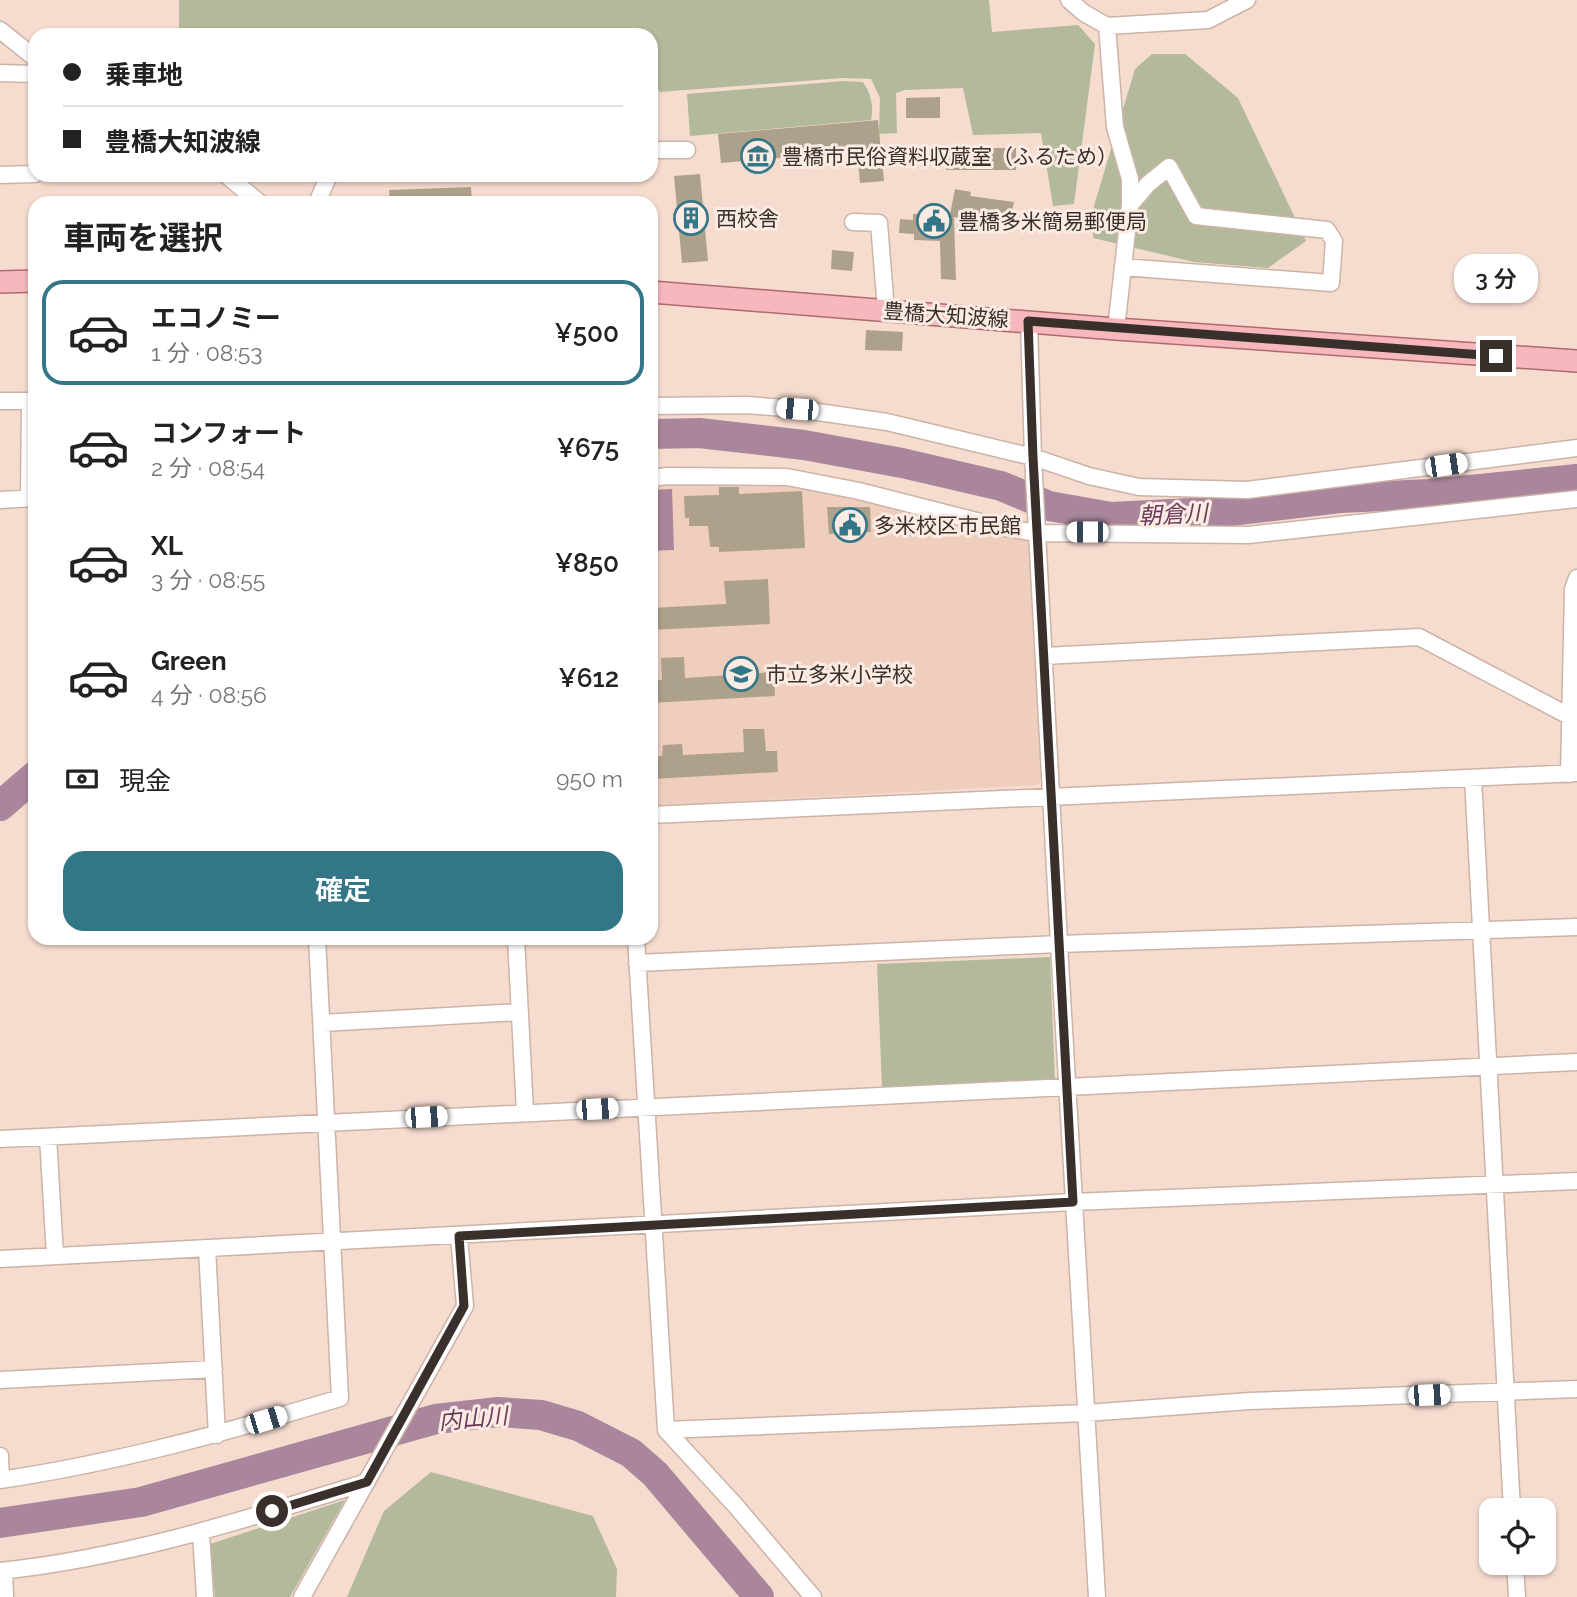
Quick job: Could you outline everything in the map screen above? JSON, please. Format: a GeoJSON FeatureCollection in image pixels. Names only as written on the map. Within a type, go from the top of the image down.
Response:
{"type":"FeatureCollection","features":[{"type":"Feature","properties":{"kind":"main road"},"geometry":{"type":"LineString","coordinates":[[0,282],[28,281]]}},
{"type":"Feature","properties":{"kind":"main road","name":"豊橋大知波線"},"geometry":{"type":"LineString","coordinates":[[658,293],[1116,329],[1577,361]]}},
{"type":"Feature","properties":{"kind":"street"},"geometry":{"type":"LineString","coordinates":[[1069,0],[1084,13],[1107,26],[1208,20],[1247,0]]}},
{"type":"Feature","properties":{"kind":"street"},"geometry":{"type":"LineString","coordinates":[[1107,26],[1115,127],[1130,179],[1130,205],[1116,329]]}},
{"type":"Feature","properties":{"kind":"street"},"geometry":{"type":"LineString","coordinates":[[0,30],[28,52]]}},
{"type":"Feature","properties":{"kind":"street"},"geometry":{"type":"LineString","coordinates":[[0,73],[28,74]]}},
{"type":"Feature","properties":{"kind":"street"},"geometry":{"type":"LineString","coordinates":[[658,150],[687,150]]}},
{"type":"Feature","properties":{"kind":"street"},"geometry":{"type":"LineString","coordinates":[[1123,267],[1331,283],[1334,241],[1328,230],[1196,216],[1169,167],[1148,184],[1130,205]]}},
{"type":"Feature","properties":{"kind":"street"},"geometry":{"type":"LineString","coordinates":[[0,175],[28,174]]}},
{"type":"Feature","properties":{"kind":"street"},"geometry":{"type":"LineString","coordinates":[[234,182],[252,196]]}},
{"type":"Feature","properties":{"kind":"street"},"geometry":{"type":"LineString","coordinates":[[853,222],[879,223],[886,310]]}},
{"type":"Feature","properties":{"kind":"street"},"geometry":{"type":"LineString","coordinates":[[1028,321],[1033,464],[1097,1597]]}},
{"type":"Feature","properties":{"kind":"street"},"geometry":{"type":"LineString","coordinates":[[0,401],[28,401]]}},
{"type":"Feature","properties":{"kind":"street"},"geometry":{"type":"LineString","coordinates":[[658,406],[747,405],[887,422],[1033,464],[1139,487],[1247,490],[1577,448]]}},
{"type":"Feature","properties":{"kind":"street"},"geometry":{"type":"LineString","coordinates":[[658,477],[788,477],[859,491],[1000,527],[1037,530],[1248,535],[1577,499]]}},
{"type":"Feature","properties":{"kind":"street"},"geometry":{"type":"LineString","coordinates":[[0,500],[28,498]]}},
{"type":"Feature","properties":{"kind":"street"},"geometry":{"type":"LineString","coordinates":[[658,815],[1573,774],[1569,716],[1576,585]]}},
{"type":"Feature","properties":{"kind":"street"},"geometry":{"type":"LineString","coordinates":[[1044,656],[1419,637],[1569,716]]}},
{"type":"Feature","properties":{"kind":"street"},"geometry":{"type":"LineString","coordinates":[[1473,778],[1512,1498]]}},
{"type":"Feature","properties":{"kind":"street"},"geometry":{"type":"LineString","coordinates":[[637,963],[1059,944],[1577,927]]}},
{"type":"Feature","properties":{"kind":"street"},"geometry":{"type":"LineString","coordinates":[[0,1456],[1,1480],[104,1463],[217,1435],[340,1398],[317,945]]}},
{"type":"Feature","properties":{"kind":"street"},"geometry":{"type":"LineString","coordinates":[[516,945],[525,1112]]}},
{"type":"Feature","properties":{"kind":"street"},"geometry":{"type":"LineString","coordinates":[[636,945],[666,1430],[735,1505],[813,1597]]}},
{"type":"Feature","properties":{"kind":"street"},"geometry":{"type":"LineString","coordinates":[[322,1023],[520,1012]]}},
{"type":"Feature","properties":{"kind":"street"},"geometry":{"type":"LineString","coordinates":[[0,1139],[1577,1062]]}},
{"type":"Feature","properties":{"kind":"street"},"geometry":{"type":"LineString","coordinates":[[48,1137],[55,1256]]}},
{"type":"Feature","properties":{"kind":"street"},"geometry":{"type":"LineString","coordinates":[[0,1259],[1073,1202],[1577,1181]]}},
{"type":"Feature","properties":{"kind":"street"},"geometry":{"type":"LineString","coordinates":[[302,1597],[464,1306],[459,1236]]}},
{"type":"Feature","properties":{"kind":"street"},"geometry":{"type":"LineString","coordinates":[[207,1248],[217,1435]]}},
{"type":"Feature","properties":{"kind":"street"},"geometry":{"type":"LineString","coordinates":[[0,1380],[214,1368]]}},
{"type":"Feature","properties":{"kind":"street"},"geometry":{"type":"LineString","coordinates":[[666,1430],[1086,1413],[1250,1401],[1577,1389]]}},
{"type":"Feature","properties":{"kind":"street"},"geometry":{"type":"LineString","coordinates":[[5,1597],[2,1571],[112,1553],[201,1533],[367,1482]]}},
{"type":"Feature","properties":{"kind":"street"},"geometry":{"type":"LineString","coordinates":[[201,1533],[205,1597]]}},
{"type":"Feature","properties":{"kind":"street"},"geometry":{"type":"LineString","coordinates":[[1516,1575],[1517,1597]]}},
{"type":"Feature","properties":{"kind":"shaded area"},"geometry":{"type":"Polygon","coordinates":[[[786,480],[1029,539],[1041,779],[1038,785],[658,806],[658,483],[786,480]]]}},
{"type":"Feature","properties":{"kind":"shaded area"},"geometry":{"type":"Polygon","coordinates":[[[672,489],[674,550],[658,551],[658,490],[672,489]]]}},
{"type":"Feature","properties":{"kind":"green space"},"geometry":{"type":"Polygon","coordinates":[[[179,0],[989,0],[992,32],[1078,25],[1095,44],[1074,204],[1053,206],[1041,133],[973,135],[963,88],[905,90],[896,93],[897,133],[879,134],[880,98],[871,79],[843,78],[660,92],[658,28],[179,28],[179,0]]]}},
{"type":"Feature","properties":{"kind":"green space"},"geometry":{"type":"Polygon","coordinates":[[[1152,54],[1185,54],[1238,98],[1306,241],[1268,268],[1194,262],[1093,238],[1094,206],[1135,69],[1152,54]]]}},
{"type":"Feature","properties":{"kind":"green space"},"geometry":{"type":"Polygon","coordinates":[[[844,81],[863,82],[871,100],[871,120],[690,136],[687,94],[844,81]]]}},
{"type":"Feature","properties":{"kind":"green space"},"geometry":{"type":"Polygon","coordinates":[[[1050,957],[1055,1081],[882,1088],[877,964],[1050,957]]]}},
{"type":"Feature","properties":{"kind":"green space"},"geometry":{"type":"Polygon","coordinates":[[[431,1472],[593,1516],[617,1569],[616,1597],[347,1597],[384,1511],[431,1472]]]}},
{"type":"Feature","properties":{"kind":"green space"},"geometry":{"type":"Polygon","coordinates":[[[345,1500],[290,1597],[215,1597],[210,1544],[345,1500]]]}},
{"type":"Feature","properties":{"kind":"building"},"geometry":{"type":"Polygon","coordinates":[[[940,97],[940,118],[906,118],[906,98],[940,97]]]}},
{"type":"Feature","properties":{"kind":"building","name":"豊橋市民俗資料収蔵室（ふるため）"},"geometry":{"type":"Polygon","coordinates":[[[878,120],[884,181],[860,183],[857,151],[721,163],[718,134],[878,120]]]}},
{"type":"Feature","properties":{"kind":"building"},"geometry":{"type":"Polygon","coordinates":[[[986,148],[1016,148],[1016,170],[946,170],[946,154],[986,154],[986,148]]]}},
{"type":"Feature","properties":{"kind":"building","name":"西校舎"},"geometry":{"type":"Polygon","coordinates":[[[700,174],[708,261],[682,263],[674,176],[700,174]]]}},
{"type":"Feature","properties":{"kind":"building"},"geometry":{"type":"Polygon","coordinates":[[[471,187],[472,196],[389,196],[389,190],[471,187]]]}},
{"type":"Feature","properties":{"kind":"building"},"geometry":{"type":"Polygon","coordinates":[[[955,189],[971,192],[970,196],[1014,202],[1010,223],[966,216],[965,219],[954,217],[956,280],[941,279],[940,241],[914,240],[914,234],[899,233],[900,219],[913,220],[913,214],[950,214],[955,189]]]}},
{"type":"Feature","properties":{"kind":"building"},"geometry":{"type":"Polygon","coordinates":[[[832,250],[854,252],[852,271],[831,269],[832,250]]]}},
{"type":"Feature","properties":{"kind":"building"},"geometry":{"type":"Polygon","coordinates":[[[866,330],[903,332],[902,351],[865,350],[866,330]]]}},
{"type":"Feature","properties":{"kind":"building"},"geometry":{"type":"Polygon","coordinates":[[[719,487],[739,487],[739,494],[802,491],[805,548],[719,552],[719,547],[710,547],[708,526],[689,526],[689,518],[685,518],[684,496],[719,495],[719,487]]]}},
{"type":"Feature","properties":{"kind":"building","name":"多米校区市民館"},"geometry":{"type":"Polygon","coordinates":[[[827,507],[870,507],[871,532],[829,534],[827,507]]]}},
{"type":"Feature","properties":{"kind":"building"},"geometry":{"type":"Polygon","coordinates":[[[768,579],[770,624],[658,630],[658,608],[726,604],[724,581],[768,579]]]}},
{"type":"Feature","properties":{"kind":"building"},"geometry":{"type":"Polygon","coordinates":[[[684,657],[685,678],[774,672],[775,696],[658,703],[658,680],[662,680],[661,658],[684,657]]]}},
{"type":"Feature","properties":{"kind":"building"},"geometry":{"type":"Polygon","coordinates":[[[743,729],[764,729],[766,751],[777,751],[778,772],[658,779],[658,756],[662,756],[663,745],[682,744],[683,755],[744,752],[743,729]]]}},
{"type":"Feature","properties":{"kind":"waterway","name":"朝倉川"},"geometry":{"type":"LineString","coordinates":[[658,434],[699,433],[804,445],[902,463],[1001,486],[1049,506],[1111,517],[1230,511],[1340,498],[1430,494],[1577,479]]}},
{"type":"Feature","properties":{"kind":"waterway","name":"朝倉川"},"geometry":{"type":"LineString","coordinates":[[0,806],[28,782]]}},
{"type":"Feature","properties":{"kind":"waterway","name":"内山川"},"geometry":{"type":"LineString","coordinates":[[0,1523],[141,1502],[436,1419],[498,1412],[541,1415],[578,1426],[631,1453],[655,1474],[759,1597]]}},
{"type":"Feature","properties":{"kind":"place","name":"豊橋市民俗資料収蔵室（ふるため）"},"geometry":{"type":"Point","coordinates":[758,156]}},
{"type":"Feature","properties":{"kind":"place","name":"西校舎"},"geometry":{"type":"Point","coordinates":[691,218]}},
{"type":"Feature","properties":{"kind":"place","name":"豊橋多米簡易郵便局"},"geometry":{"type":"Point","coordinates":[934,221]}},
{"type":"Feature","properties":{"kind":"place","name":"多米校区市民館"},"geometry":{"type":"Point","coordinates":[850,525]}},
{"type":"Feature","properties":{"kind":"place","name":"市立多米小学校"},"geometry":{"type":"Point","coordinates":[741,674]}},
{"type":"Feature","properties":{"kind":"route"},"geometry":{"type":"LineString","coordinates":[[272,1511],[367,1482],[464,1306],[459,1236],[1073,1202],[1028,321],[1496,356]]}}]}
